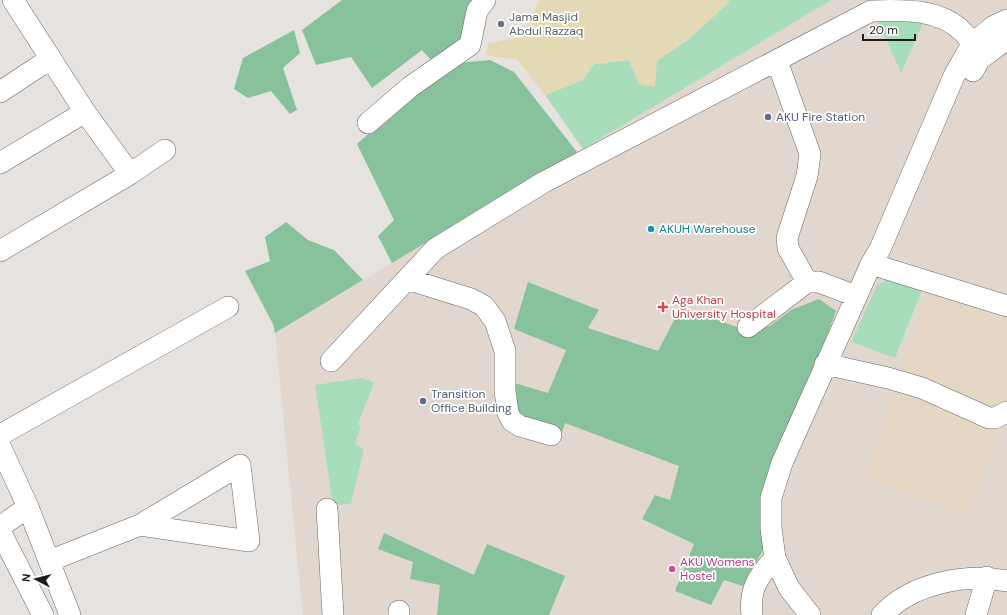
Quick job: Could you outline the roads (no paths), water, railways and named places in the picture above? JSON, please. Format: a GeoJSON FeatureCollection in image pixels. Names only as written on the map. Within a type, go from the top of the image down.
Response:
{"type":"FeatureCollection","features":[{"type":"Feature","properties":{"kind":"street"},"geometry":{"type":"LineString","coordinates":[[13,0],[85,112],[130,174]]}},
{"type":"Feature","properties":{"kind":"street"},"geometry":{"type":"LineString","coordinates":[[368,123],[410,86],[470,45],[476,11],[485,0]]}},
{"type":"Feature","properties":{"kind":"street"},"geometry":{"type":"LineString","coordinates":[[331,361],[435,249],[544,182],[871,11],[909,10],[940,16],[964,32],[976,51]]}},
{"type":"Feature","properties":{"kind":"street"},"geometry":{"type":"LineString","coordinates":[[807,614],[789,588],[775,558],[771,528],[771,498],[782,463],[825,364],[875,256],[911,214],[966,82],[976,51],[994,26],[1007,20]]}},
{"type":"Feature","properties":{"kind":"street"},"geometry":{"type":"LineString","coordinates":[[976,51],[1007,39]]}},
{"type":"Feature","properties":{"kind":"street"},"geometry":{"type":"LineString","coordinates":[[0,92],[50,59]]}},
{"type":"Feature","properties":{"kind":"street"},"geometry":{"type":"LineString","coordinates":[[777,61],[810,154],[807,176],[787,238],[788,248],[807,282]]}},
{"type":"Feature","properties":{"kind":"street"},"geometry":{"type":"LineString","coordinates":[[0,162],[85,112]]}},
{"type":"Feature","properties":{"kind":"street"},"geometry":{"type":"LineString","coordinates":[[1,248],[130,174],[165,150]]}},
{"type":"Feature","properties":{"kind":"street"},"geometry":{"type":"LineString","coordinates":[[875,256],[1007,306]]}},
{"type":"Feature","properties":{"kind":"street"},"geometry":{"type":"LineString","coordinates":[[408,279],[470,299],[484,306],[495,321],[506,351],[505,390],[508,413],[512,421],[520,426],[551,435]]}},
{"type":"Feature","properties":{"kind":"street"},"geometry":{"type":"LineString","coordinates":[[748,327],[807,282],[819,282],[856,296]]}},
{"type":"Feature","properties":{"kind":"street"},"geometry":{"type":"LineString","coordinates":[[0,435],[228,307]]}},
{"type":"Feature","properties":{"kind":"street"},"geometry":{"type":"LineString","coordinates":[[825,364],[888,378],[922,388],[989,418],[995,418],[1007,412]]}},
{"type":"Feature","properties":{"kind":"street"},"geometry":{"type":"LineString","coordinates":[[0,446],[28,508],[70,615]]}},
{"type":"Feature","properties":{"kind":"street"},"geometry":{"type":"LineString","coordinates":[[49,561],[140,525],[240,465],[249,541],[140,525]]}},
{"type":"Feature","properties":{"kind":"street"},"geometry":{"type":"LineString","coordinates":[[0,526],[28,508]]}},
{"type":"Feature","properties":{"kind":"street"},"geometry":{"type":"LineString","coordinates":[[327,510],[333,615]]}},
{"type":"Feature","properties":{"kind":"street"},"geometry":{"type":"LineString","coordinates":[[0,531],[43,615]]}},
{"type":"Feature","properties":{"kind":"street"},"geometry":{"type":"LineString","coordinates":[[752,615],[752,592],[760,575],[775,558]]}},
{"type":"Feature","properties":{"kind":"street"},"geometry":{"type":"LineString","coordinates":[[882,615],[891,606],[913,593],[952,581],[997,579]]}},
{"type":"Feature","properties":{"kind":"street"},"geometry":{"type":"LineString","coordinates":[[976,615],[997,579]]}},
{"type":"Feature","properties":{"kind":"place","name":"Jama Masjid Abdul Razzaq"},"geometry":{"type":"Point","coordinates":[501,24]}},
{"type":"Feature","properties":{"kind":"place","name":"AKU Fire Station"},"geometry":{"type":"Point","coordinates":[768,117]}},
{"type":"Feature","properties":{"kind":"place","name":"AKUH Warehouse"},"geometry":{"type":"Point","coordinates":[651,229]}},
{"type":"Feature","properties":{"kind":"place","name":"Aga Khan University Hospital"},"geometry":{"type":"Point","coordinates":[663,307]}},
{"type":"Feature","properties":{"kind":"place","name":"Transition Office Building"},"geometry":{"type":"Point","coordinates":[423,401]}},
{"type":"Feature","properties":{"kind":"place","name":"AKU Womens Hostel"},"geometry":{"type":"Point","coordinates":[672,569]}}]}
